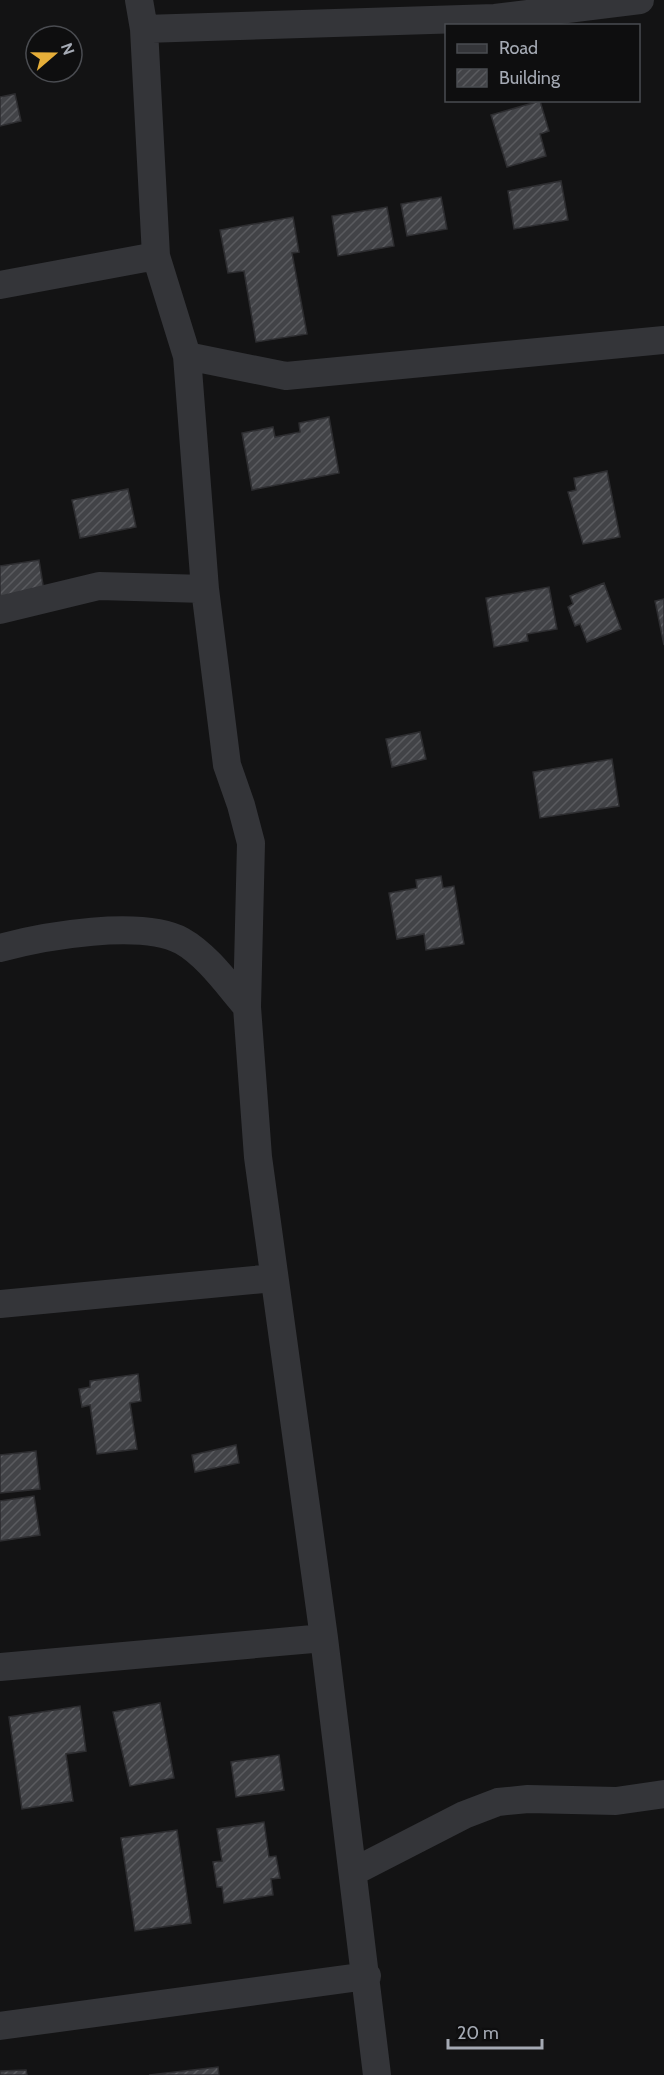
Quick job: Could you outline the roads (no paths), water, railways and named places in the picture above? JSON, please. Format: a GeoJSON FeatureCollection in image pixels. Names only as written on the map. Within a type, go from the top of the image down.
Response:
{"type":"FeatureCollection","features":[{"type":"Feature","properties":{"kind":"street"},"geometry":{"type":"LineString","coordinates":[[139,0],[144,29],[156,256],[187,356],[205,589],[227,765],[251,843],[247,1007],[258,1157],[324,1638],[367,1976],[377,2075]]}},
{"type":"Feature","properties":{"kind":"street"},"geometry":{"type":"LineString","coordinates":[[144,29],[495,18],[640,0]]}},
{"type":"Feature","properties":{"kind":"street"},"geometry":{"type":"LineString","coordinates":[[0,285],[156,256]]}},
{"type":"Feature","properties":{"kind":"street"},"geometry":{"type":"LineString","coordinates":[[187,356],[286,376],[664,340]]}},
{"type":"Feature","properties":{"kind":"street"},"geometry":{"type":"LineString","coordinates":[[0,610],[99,586],[205,589]]}},
{"type":"Feature","properties":{"kind":"street"},"geometry":{"type":"LineString","coordinates":[[0,948],[82,932],[162,933],[184,942],[211,967],[247,1007]]}},
{"type":"Feature","properties":{"kind":"street"},"geometry":{"type":"LineString","coordinates":[[0,1304],[274,1278]]}},
{"type":"Feature","properties":{"kind":"street"},"geometry":{"type":"LineString","coordinates":[[0,1667],[324,1638]]}},
{"type":"Feature","properties":{"kind":"street"},"geometry":{"type":"LineString","coordinates":[[353,1872],[464,1815],[498,1802],[528,1799],[616,1801],[664,1794]]}},
{"type":"Feature","properties":{"kind":"street"},"geometry":{"type":"LineString","coordinates":[[0,2026],[367,1976]]}}]}
